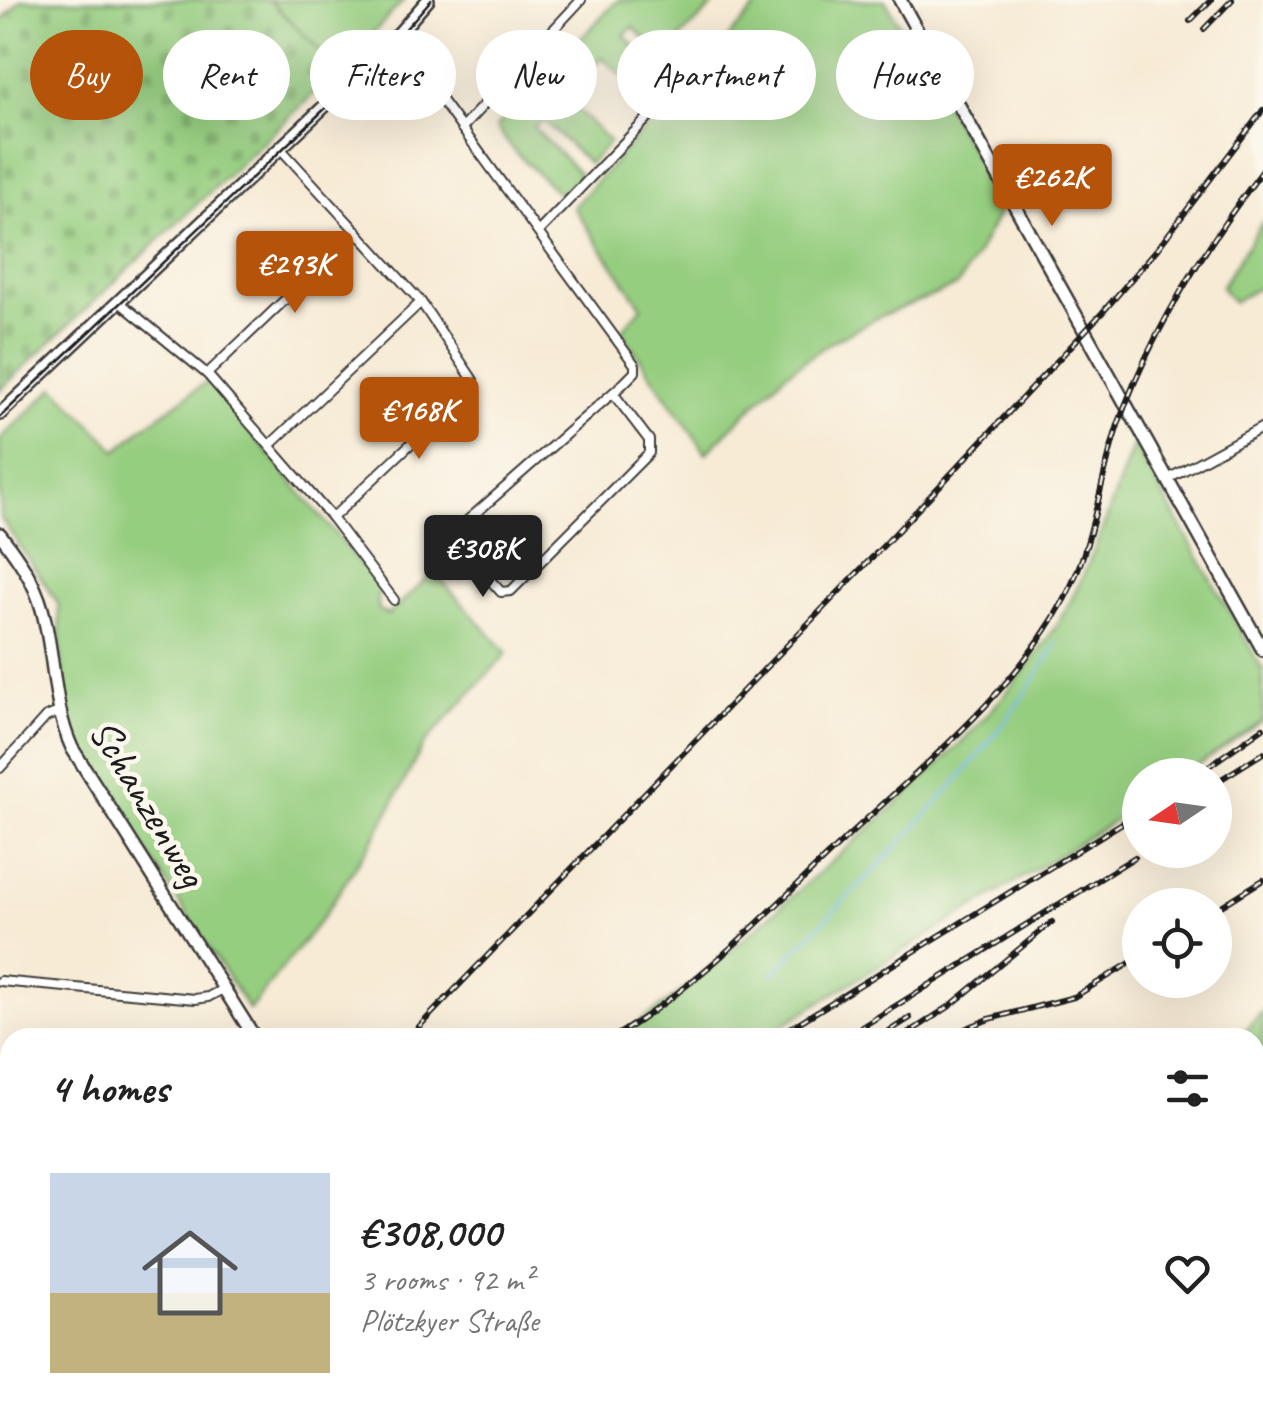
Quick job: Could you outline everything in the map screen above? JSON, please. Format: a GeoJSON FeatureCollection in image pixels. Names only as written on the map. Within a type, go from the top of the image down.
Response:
{"type":"FeatureCollection","features":[{"type":"Feature","properties":{"kind":"main road"},"geometry":{"type":"LineString","coordinates":[[402,30],[428,0]]}},
{"type":"Feature","properties":{"kind":"main road"},"geometry":{"type":"LineString","coordinates":[[900,0],[1263,650]]}},
{"type":"Feature","properties":{"kind":"main road"},"geometry":{"type":"LineString","coordinates":[[0,414],[310,120]]}},
{"type":"Feature","properties":{"kind":"main road","name":"Schanzenweg"},"geometry":{"type":"LineString","coordinates":[[0,534],[38,596],[47,628],[59,712],[81,766],[248,1028]]}},
{"type":"Feature","properties":{"kind":"street"},"geometry":{"type":"LineString","coordinates":[[462,128],[581,0]]}},
{"type":"Feature","properties":{"kind":"street"},"geometry":{"type":"LineString","coordinates":[[456,120],[635,365],[623,384],[614,392],[455,535],[456,542],[500,592],[512,591],[649,453],[649,440],[614,392]]}},
{"type":"Feature","properties":{"kind":"street"},"geometry":{"type":"LineString","coordinates":[[538,232],[646,120]]}},
{"type":"Feature","properties":{"kind":"street"},"geometry":{"type":"LineString","coordinates":[[280,148],[421,302],[473,383],[332,518]]}},
{"type":"Feature","properties":{"kind":"street"},"geometry":{"type":"LineString","coordinates":[[207,374],[357,231]]}},
{"type":"Feature","properties":{"kind":"street"},"geometry":{"type":"LineString","coordinates":[[118,301],[207,374],[332,518],[394,600]]}},
{"type":"Feature","properties":{"kind":"street"},"geometry":{"type":"LineString","coordinates":[[270,445],[421,302]]}},
{"type":"Feature","properties":{"kind":"street"},"geometry":{"type":"LineString","coordinates":[[1168,479],[1263,427]]}},
{"type":"Feature","properties":{"kind":"street"},"geometry":{"type":"LineString","coordinates":[[0,768],[46,717],[59,712]]}},
{"type":"Feature","properties":{"kind":"street"},"geometry":{"type":"LineString","coordinates":[[0,982],[194,999],[223,989]]}},
{"type":"Feature","properties":{"kind":"green space"},"geometry":{"type":"Polygon","coordinates":[[[21,0],[269,0],[310,41],[310,97],[290,116],[290,30],[163,30],[163,120],[286,120],[0,390],[0,22],[21,0]]]}},
{"type":"Feature","properties":{"kind":"green space"},"geometry":{"type":"Polygon","coordinates":[[[269,0],[404,0],[376,30],[310,30],[310,41],[269,0]]]}},
{"type":"Feature","properties":{"kind":"green space"},"geometry":{"type":"Polygon","coordinates":[[[618,0],[719,0],[688,30],[617,30],[617,71],[602,57],[597,62],[597,30],[589,30],[618,0]]]}},
{"type":"Feature","properties":{"kind":"green space"},"geometry":{"type":"Polygon","coordinates":[[[763,0],[885,0],[902,30],[836,30],[836,120],[954,120],[1003,204],[957,286],[883,315],[831,342],[785,374],[706,453],[621,331],[642,307],[573,207],[653,120],[816,120],[816,30],[735,30],[763,0]]]}},
{"type":"Feature","properties":{"kind":"green space"},"geometry":{"type":"Polygon","coordinates":[[[503,120],[543,120],[534,128],[580,174],[560,195],[513,150],[496,127],[503,120]]]}},
{"type":"Feature","properties":{"kind":"green space"},"geometry":{"type":"Polygon","coordinates":[[[543,120],[588,120],[610,142],[589,164],[543,120]]]}},
{"type":"Feature","properties":{"kind":"green space"},"geometry":{"type":"Polygon","coordinates":[[[1263,221],[1263,285],[1233,302],[1221,287],[1263,221]]]}},
{"type":"Feature","properties":{"kind":"green space"},"geometry":{"type":"Polygon","coordinates":[[[208,381],[382,590],[377,595],[379,610],[388,615],[434,572],[507,653],[424,744],[376,835],[322,918],[249,1010],[80,749],[65,707],[58,603],[0,517],[0,439],[55,387],[117,451],[208,381]]]}},
{"type":"Feature","properties":{"kind":"green space"},"geometry":{"type":"Polygon","coordinates":[[[1134,444],[1263,670],[1263,721],[1209,758],[1122,758],[1122,816],[778,1028],[631,1028],[738,944],[951,752],[1018,679],[1080,581],[1134,444]]]}},
{"type":"Feature","properties":{"kind":"green space"},"geometry":{"type":"Polygon","coordinates":[[[1263,1011],[1263,1028],[1247,1028],[1263,1011]]]}},
{"type":"Feature","properties":{"kind":"waterway"},"geometry":{"type":"LineString","coordinates":[[773,974],[962,775],[997,733],[1057,642]]}},
{"type":"Feature","properties":{"kind":"tram line"},"geometry":{"type":"LineString","coordinates":[[0,417],[388,49],[431,0]]}},
{"type":"Feature","properties":{"kind":"railway"},"geometry":{"type":"LineString","coordinates":[[1190,21],[1211,0]]}},
{"type":"Feature","properties":{"kind":"railway"},"geometry":{"type":"LineString","coordinates":[[1204,29],[1232,0]]}},
{"type":"Feature","properties":{"kind":"railway"},"geometry":{"type":"LineString","coordinates":[[418,1028],[887,542],[1102,313],[1158,248],[1263,110]]}},
{"type":"Feature","properties":{"kind":"railway"},"geometry":{"type":"LineString","coordinates":[[628,1028],[674,996],[732,947],[963,729],[1019,667],[1044,633],[1075,577],[1090,535],[1118,425],[1162,324],[1220,230],[1263,170]]}},
{"type":"Feature","properties":{"kind":"railway"},"geometry":{"type":"LineString","coordinates":[[1220,758],[1263,728]]}},
{"type":"Feature","properties":{"kind":"railway"},"geometry":{"type":"LineString","coordinates":[[1232,772],[1263,753]]}},
{"type":"Feature","properties":{"kind":"railway"},"geometry":{"type":"LineString","coordinates":[[790,1028],[1122,823]]}},
{"type":"Feature","properties":{"kind":"railway"},"geometry":{"type":"LineString","coordinates":[[860,1028],[1122,865]]}},
{"type":"Feature","properties":{"kind":"railway"},"geometry":{"type":"LineString","coordinates":[[1232,899],[1263,880]]}},
{"type":"Feature","properties":{"kind":"railway"},"geometry":{"type":"LineString","coordinates":[[916,1028],[950,1006],[1052,922]]}},
{"type":"Feature","properties":{"kind":"railway"},"geometry":{"type":"LineString","coordinates":[[967,1028],[1074,997],[1122,968]]}},
{"type":"Feature","properties":{"kind":"railway"},"geometry":{"type":"LineString","coordinates":[[894,1028],[910,1018]]}}]}
